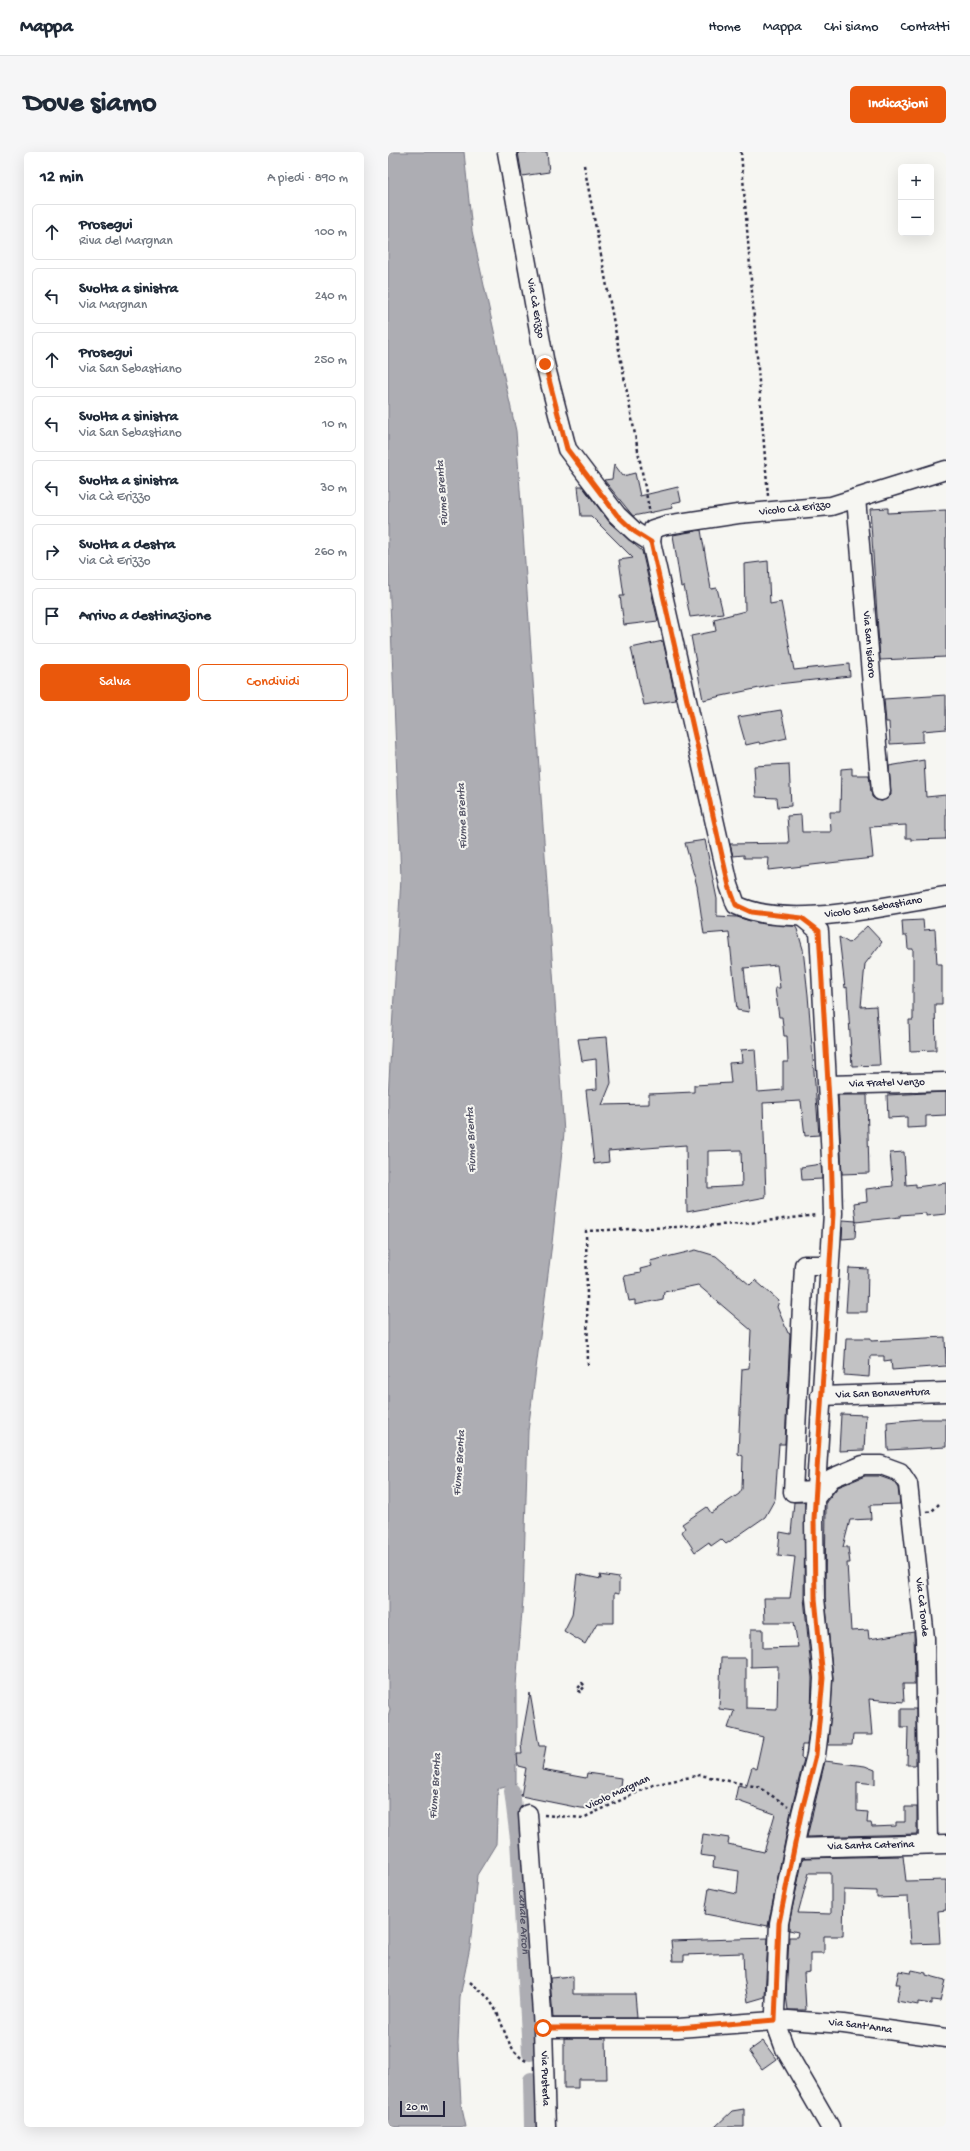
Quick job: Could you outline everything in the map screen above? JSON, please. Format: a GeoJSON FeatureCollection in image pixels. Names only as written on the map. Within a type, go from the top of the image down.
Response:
{"type":"FeatureCollection","features":[{"type":"Feature","properties":{"kind":"street","name":"Via Cà Erizzo"},"geometry":{"type":"LineString","coordinates":[[507,152],[545,364],[567,449],[617,515],[635,532],[652,536]]}},
{"type":"Feature","properties":{"kind":"street","name":"Vicolo Cà Erizzo"},"geometry":{"type":"LineString","coordinates":[[652,536],[666,525],[770,511],[831,506],[946,470]]}},
{"type":"Feature","properties":{"kind":"street","name":"Via San Isidoro"},"geometry":{"type":"LineString","coordinates":[[856,498],[880,790]]}},
{"type":"Feature","properties":{"kind":"street"},"geometry":{"type":"LineString","coordinates":[[652,536],[729,886],[736,905],[751,912],[802,918],[819,931],[828,1085],[833,1214],[820,1396],[813,1559],[823,1678],[816,1755],[801,1814],[796,1848],[779,1923],[775,2020],[785,2049],[830,2127]]}},
{"type":"Feature","properties":{"kind":"street","name":"Vicolo San Sebastiano"},"geometry":{"type":"LineString","coordinates":[[802,918],[946,896]]}},
{"type":"Feature","properties":{"kind":"street","name":"Via Fratel Venzo"},"geometry":{"type":"LineString","coordinates":[[828,1085],[946,1082]]}},
{"type":"Feature","properties":{"kind":"street"},"geometry":{"type":"LineString","coordinates":[[816,1494],[793,1492],[804,1265],[829,1264]]}},
{"type":"Feature","properties":{"kind":"street","name":"Via San Bonaventura"},"geometry":{"type":"LineString","coordinates":[[820,1396],[946,1392]]}},
{"type":"Feature","properties":{"kind":"street","name":"Via Cà Tonde"},"geometry":{"type":"LineString","coordinates":[[816,1494],[832,1478],[863,1465],[880,1465],[900,1472],[908,1484],[925,1638],[928,1843]]}},
{"type":"Feature","properties":{"kind":"street","name":"Via Pusterla"},"geometry":{"type":"LineString","coordinates":[[528,1814],[543,2028],[546,2127]]}},
{"type":"Feature","properties":{"kind":"street","name":"Via Santa Caterina"},"geometry":{"type":"LineString","coordinates":[[796,1848],[928,1843],[946,1844]]}},
{"type":"Feature","properties":{"kind":"street","name":"Via Sant'Anna"},"geometry":{"type":"LineString","coordinates":[[543,2028],[678,2028],[775,2020],[844,2024],[946,2038]]}},
{"type":"Feature","properties":{"kind":"path"},"geometry":{"type":"LineString","coordinates":[[741,152],[770,511]]}},
{"type":"Feature","properties":{"kind":"path"},"geometry":{"type":"LineString","coordinates":[[584,165],[652,536]]}},
{"type":"Feature","properties":{"kind":"path"},"geometry":{"type":"LineString","coordinates":[[588,1365],[586,1231],[741,1224],[833,1214]]}},
{"type":"Feature","properties":{"kind":"path","name":"Vicolo Margnan"},"geometry":{"type":"LineString","coordinates":[[528,1814],[583,1818],[653,1785],[700,1775],[758,1787],[801,1814]]}},
{"type":"Feature","properties":{"kind":"path"},"geometry":{"type":"LineString","coordinates":[[470,1982],[493,2004],[508,2039],[517,2055],[528,2062],[543,2064]]}},
{"type":"Feature","properties":{"kind":"water","name":"Fiume Brenta"},"geometry":{"type":"Polygon","coordinates":[[[388,152],[464,152],[472,231],[516,431],[564,1133],[552,1243],[528,1431],[523,1599],[516,1686],[516,1784],[498,1789],[496,1844],[477,1875],[470,1947],[460,1997],[458,2043],[461,2104],[466,2127],[388,2127],[388,1716],[390,1709],[388,1704],[388,1097],[401,878],[388,551],[388,152]]]}},
{"type":"Feature","properties":{"kind":"building"},"geometry":{"type":"Polygon","coordinates":[[[518,152],[547,152],[549,172],[522,176],[518,152]]]}},
{"type":"Feature","properties":{"kind":"building"},"geometry":{"type":"Polygon","coordinates":[[[614,464],[623,476],[635,473],[640,496],[678,487],[681,501],[672,503],[673,508],[633,516],[604,480],[612,479],[614,464]]]}},
{"type":"Feature","properties":{"kind":"building"},"geometry":{"type":"Polygon","coordinates":[[[578,486],[582,486],[610,523],[642,551],[658,621],[624,625],[620,596],[624,596],[619,560],[633,558],[591,516],[581,516],[578,486]]]}},
{"type":"Feature","properties":{"kind":"building"},"geometry":{"type":"Polygon","coordinates":[[[888,508],[888,513],[946,510],[946,657],[880,660],[870,509],[888,508]]]}},
{"type":"Feature","properties":{"kind":"building"},"geometry":{"type":"Polygon","coordinates":[[[701,530],[711,589],[717,588],[723,613],[690,617],[684,586],[681,587],[673,535],[701,530]]]}},
{"type":"Feature","properties":{"kind":"building"},"geometry":{"type":"Polygon","coordinates":[[[768,561],[770,604],[781,602],[794,670],[849,664],[850,676],[778,684],[703,700],[691,636],[716,631],[714,619],[745,611],[744,564],[768,561]]]}},
{"type":"Feature","properties":{"kind":"building"},"geometry":{"type":"Polygon","coordinates":[[[663,641],[676,700],[644,705],[631,648],[663,641]]]}},
{"type":"Feature","properties":{"kind":"building"},"geometry":{"type":"Polygon","coordinates":[[[946,695],[946,729],[923,731],[923,742],[890,744],[889,722],[886,722],[884,699],[946,695]]]}},
{"type":"Feature","properties":{"kind":"building"},"geometry":{"type":"Polygon","coordinates":[[[781,710],[787,738],[760,744],[759,742],[746,745],[738,717],[781,710]]]}},
{"type":"Feature","properties":{"kind":"building"},"geometry":{"type":"Polygon","coordinates":[[[924,760],[926,797],[946,795],[946,839],[911,840],[911,838],[906,838],[906,825],[870,827],[873,858],[768,870],[769,858],[744,858],[744,855],[733,856],[730,844],[789,843],[787,816],[801,815],[802,832],[831,832],[830,812],[840,812],[841,769],[852,768],[852,775],[869,775],[872,797],[876,800],[882,801],[891,795],[889,766],[924,760]]]}},
{"type":"Feature","properties":{"kind":"building"},"geometry":{"type":"Polygon","coordinates":[[[789,764],[791,806],[778,807],[777,798],[756,797],[754,766],[789,764]]]}},
{"type":"Feature","properties":{"kind":"building"},"geometry":{"type":"Polygon","coordinates":[[[705,840],[717,899],[717,916],[737,917],[757,923],[795,926],[797,929],[803,949],[808,995],[819,1135],[805,1136],[801,1101],[763,1103],[766,1197],[687,1212],[686,1145],[608,1151],[609,1162],[594,1164],[586,1090],[597,1089],[596,1059],[582,1061],[578,1039],[607,1037],[611,1083],[602,1105],[649,1104],[649,1094],[694,1092],[694,1085],[731,1083],[729,1063],[742,1062],[741,1050],[755,1049],[758,1092],[783,1090],[783,1062],[788,1062],[787,1036],[784,1036],[782,1017],[779,1017],[775,988],[780,988],[777,965],[744,968],[749,1012],[737,1010],[729,932],[704,934],[697,886],[685,843],[705,840]],[[741,1150],[708,1151],[708,1188],[742,1186],[741,1150]]]}},
{"type":"Feature","properties":{"kind":"building"},"geometry":{"type":"Polygon","coordinates":[[[923,920],[924,930],[935,929],[937,964],[942,964],[942,1004],[935,1004],[936,1050],[910,1051],[909,1020],[913,1020],[913,949],[908,949],[907,936],[903,936],[902,921],[923,920]]]}},
{"type":"Feature","properties":{"kind":"building"},"geometry":{"type":"Polygon","coordinates":[[[867,926],[882,942],[865,964],[861,1007],[876,1006],[880,1065],[852,1066],[847,987],[845,988],[839,937],[849,943],[867,926]]]}},
{"type":"Feature","properties":{"kind":"building"},"geometry":{"type":"Polygon","coordinates":[[[946,1092],[946,1115],[926,1116],[926,1127],[907,1128],[907,1117],[888,1118],[887,1095],[946,1092]]]}},
{"type":"Feature","properties":{"kind":"building"},"geometry":{"type":"Polygon","coordinates":[[[838,1095],[867,1095],[869,1173],[842,1174],[838,1095]]]}},
{"type":"Feature","properties":{"kind":"building"},"geometry":{"type":"Polygon","coordinates":[[[904,1152],[906,1185],[916,1184],[916,1187],[946,1183],[946,1214],[926,1216],[926,1213],[900,1215],[900,1217],[856,1222],[854,1203],[867,1201],[866,1189],[893,1186],[890,1153],[904,1152]]]}},
{"type":"Feature","properties":{"kind":"building"},"geometry":{"type":"Polygon","coordinates":[[[821,1164],[822,1179],[802,1180],[801,1167],[821,1164]]]}},
{"type":"Feature","properties":{"kind":"building"},"geometry":{"type":"Polygon","coordinates":[[[843,1220],[856,1221],[855,1238],[842,1239],[843,1220]]]}},
{"type":"Feature","properties":{"kind":"building"},"geometry":{"type":"Polygon","coordinates":[[[696,1250],[716,1256],[750,1285],[755,1280],[779,1301],[777,1307],[788,1333],[790,1333],[785,1444],[779,1444],[775,1499],[765,1517],[726,1544],[721,1539],[711,1546],[709,1542],[695,1552],[682,1532],[685,1528],[682,1524],[707,1507],[711,1513],[739,1494],[742,1489],[743,1456],[738,1454],[742,1369],[749,1368],[751,1330],[698,1285],[664,1292],[663,1299],[635,1305],[635,1300],[629,1301],[624,1276],[641,1273],[640,1269],[652,1266],[650,1261],[696,1250]]]}},
{"type":"Feature","properties":{"kind":"building"},"geometry":{"type":"Polygon","coordinates":[[[849,1268],[868,1269],[867,1312],[846,1312],[849,1268]]]}},
{"type":"Feature","properties":{"kind":"building"},"geometry":{"type":"Polygon","coordinates":[[[945,1337],[946,1366],[892,1370],[891,1360],[884,1361],[884,1356],[870,1356],[869,1377],[844,1375],[846,1338],[871,1338],[871,1341],[945,1337]]]}},
{"type":"Feature","properties":{"kind":"building"},"geometry":{"type":"Polygon","coordinates":[[[841,1414],[866,1415],[864,1450],[839,1451],[841,1414]]]}},
{"type":"Feature","properties":{"kind":"building"},"geometry":{"type":"Polygon","coordinates":[[[920,1419],[946,1419],[946,1447],[888,1450],[887,1422],[920,1419]]]}},
{"type":"Feature","properties":{"kind":"building"},"geometry":{"type":"Polygon","coordinates":[[[865,1476],[879,1476],[893,1481],[898,1488],[900,1504],[872,1505],[870,1506],[871,1519],[850,1520],[843,1547],[848,1547],[850,1563],[847,1563],[851,1631],[868,1630],[869,1639],[914,1632],[915,1684],[903,1684],[904,1702],[869,1699],[872,1735],[853,1735],[852,1745],[828,1745],[833,1678],[825,1597],[826,1502],[838,1487],[865,1476]]]}},
{"type":"Feature","properties":{"kind":"building"},"geometry":{"type":"Polygon","coordinates":[[[794,1502],[805,1502],[804,1598],[812,1678],[811,1714],[807,1745],[802,1745],[801,1758],[804,1759],[791,1811],[768,1926],[705,1914],[709,1888],[737,1894],[739,1871],[713,1867],[714,1857],[700,1855],[703,1834],[729,1838],[728,1844],[764,1852],[775,1814],[735,1800],[738,1785],[746,1787],[752,1767],[756,1769],[763,1737],[728,1728],[734,1711],[719,1709],[721,1658],[746,1658],[746,1708],[777,1709],[778,1666],[751,1667],[751,1629],[763,1629],[763,1648],[798,1647],[794,1622],[765,1622],[764,1598],[790,1598],[795,1557],[778,1555],[780,1532],[791,1534],[794,1502]]]}},
{"type":"Feature","properties":{"kind":"building"},"geometry":{"type":"Polygon","coordinates":[[[577,1574],[601,1579],[600,1575],[619,1578],[619,1594],[614,1593],[614,1623],[597,1623],[585,1644],[564,1631],[572,1615],[577,1574]]]}},
{"type":"Feature","properties":{"kind":"building"},"geometry":{"type":"Polygon","coordinates":[[[530,1693],[539,1746],[546,1746],[542,1770],[586,1778],[587,1773],[621,1778],[619,1794],[611,1794],[612,1800],[595,1809],[580,1808],[521,1796],[526,1768],[518,1766],[517,1754],[522,1754],[521,1743],[530,1693]]]}},
{"type":"Feature","properties":{"kind":"building"},"geometry":{"type":"Polygon","coordinates":[[[901,1709],[916,1709],[916,1765],[907,1765],[908,1727],[901,1727],[901,1709]]]}},
{"type":"Feature","properties":{"kind":"building"},"geometry":{"type":"Polygon","coordinates":[[[825,1761],[865,1766],[875,1770],[875,1784],[857,1782],[857,1811],[868,1812],[867,1823],[871,1823],[872,1827],[896,1826],[896,1822],[905,1822],[905,1807],[917,1807],[917,1834],[807,1837],[825,1761]]]}},
{"type":"Feature","properties":{"kind":"building"},"geometry":{"type":"Polygon","coordinates":[[[903,1856],[906,1881],[946,1880],[946,1910],[938,1911],[940,1943],[911,1944],[908,1897],[877,1898],[877,1891],[844,1890],[843,1936],[824,1936],[824,1953],[810,1953],[810,1972],[804,1973],[806,2010],[788,2010],[786,1995],[789,1937],[797,1937],[798,1932],[789,1930],[789,1924],[803,1858],[903,1856]],[[809,1873],[798,1913],[831,1914],[831,1873],[809,1873]]]}},
{"type":"Feature","properties":{"kind":"building"},"geometry":{"type":"Polygon","coordinates":[[[768,1938],[765,1997],[748,2002],[744,1977],[743,1953],[684,1955],[684,1961],[673,1961],[671,1941],[768,1938]]]}},
{"type":"Feature","properties":{"kind":"building"},"geometry":{"type":"Polygon","coordinates":[[[912,1970],[945,1980],[940,2001],[932,2000],[932,2004],[918,2002],[918,2005],[897,2001],[900,1984],[896,1984],[899,1971],[911,1973],[912,1970]]]}},
{"type":"Feature","properties":{"kind":"building"},"geometry":{"type":"Polygon","coordinates":[[[573,1976],[573,1994],[635,1994],[637,2018],[553,2018],[550,1978],[573,1976]]]}},
{"type":"Feature","properties":{"kind":"building"},"geometry":{"type":"Polygon","coordinates":[[[564,2038],[606,2038],[607,2079],[578,2079],[578,2088],[564,2088],[564,2038]]]}},
{"type":"Feature","properties":{"kind":"building"},"geometry":{"type":"Polygon","coordinates":[[[763,2041],[776,2059],[762,2069],[749,2051],[763,2041]]]}},
{"type":"Feature","properties":{"kind":"building"},"geometry":{"type":"Polygon","coordinates":[[[744,2109],[744,2127],[715,2127],[732,2111],[744,2109]]]}},
{"type":"Feature","properties":{"kind":"waterway","name":"Canale Arcon"},"geometry":{"type":"LineString","coordinates":[[512,1791],[518,1839],[530,2053]]}},
{"type":"Feature","properties":{"kind":"waterway","name":"Canale Arcon"},"geometry":{"type":"LineString","coordinates":[[531,2080],[532,2127]]}},
{"type":"Feature","properties":{"kind":"route"},"geometry":{"type":"LineString","coordinates":[[543,2028],[678,2028],[775,2020],[774,2012],[776,2000],[779,1923],[796,1848],[804,1800],[816,1755],[821,1715],[823,1678],[815,1598],[813,1559],[820,1396],[833,1214],[830,1117],[819,931],[802,918],[751,912],[736,905],[729,886],[651,542],[635,532],[617,515],[567,449],[545,364]]}}]}
